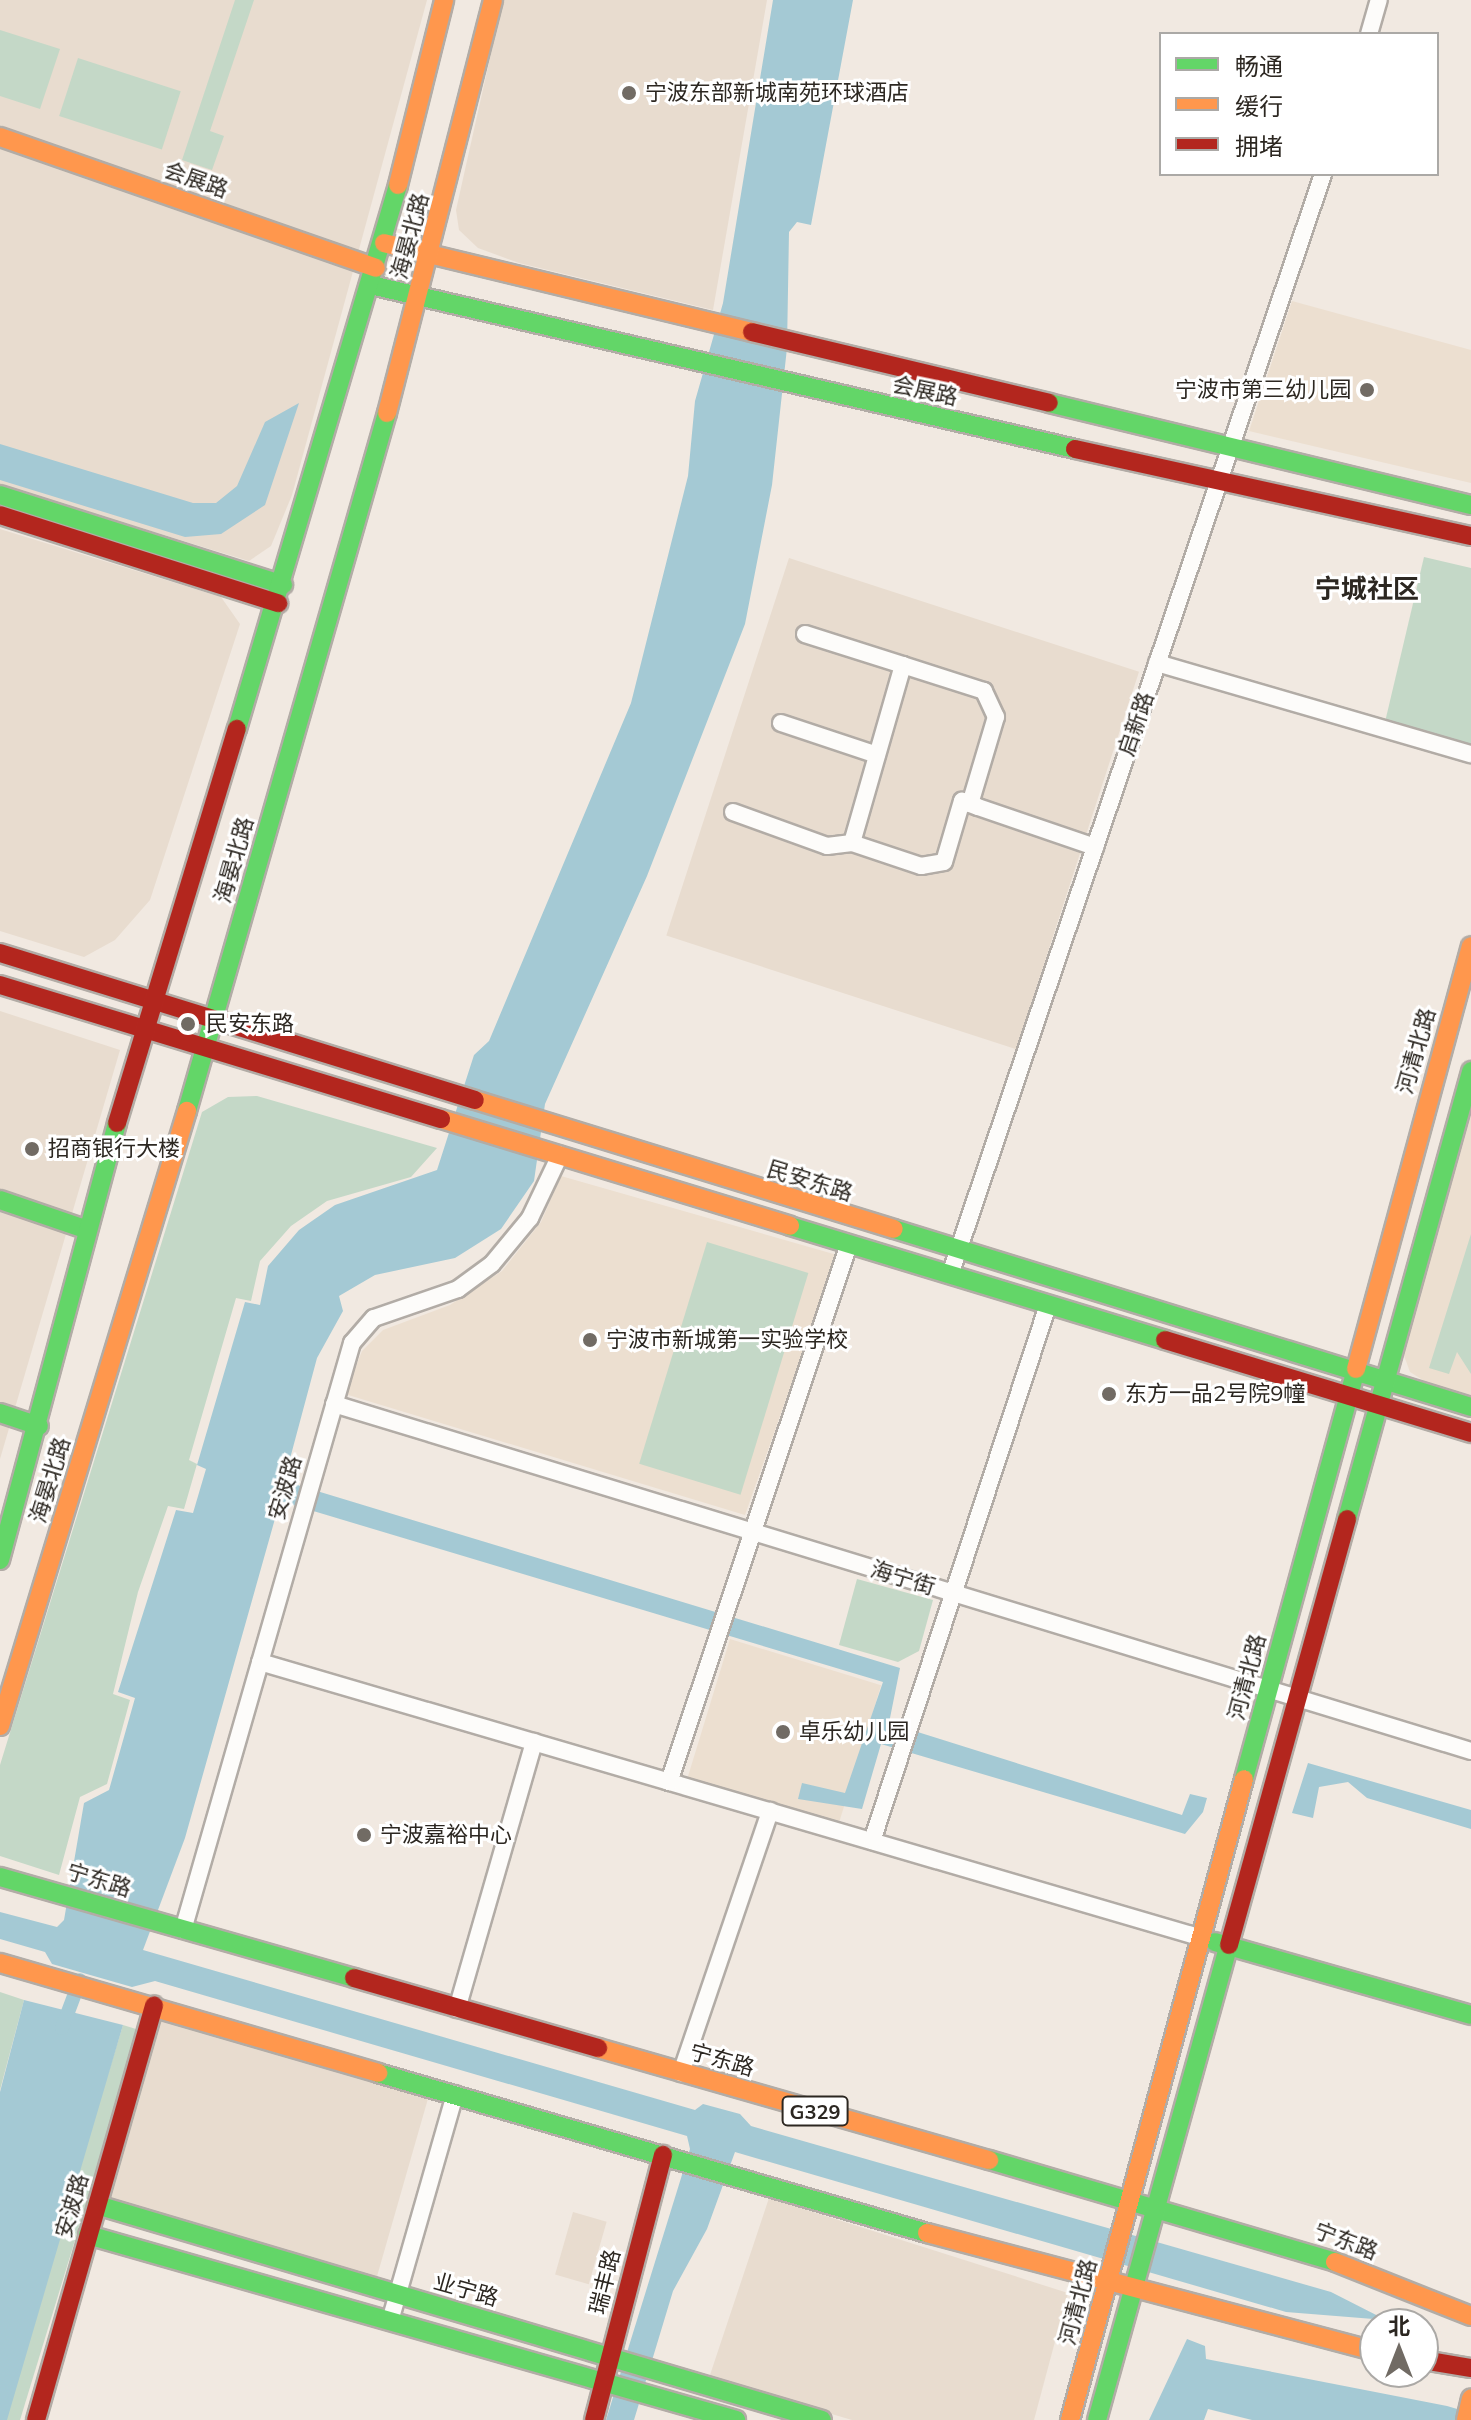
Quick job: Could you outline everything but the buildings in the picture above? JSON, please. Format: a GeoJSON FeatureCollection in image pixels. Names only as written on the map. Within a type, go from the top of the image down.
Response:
{"type":"FeatureCollection","features":[{"type":"Feature","properties":{"kind":"main road","name":"海晏北路"},"geometry":{"type":"LineString","coordinates":[[0,1560],[39,1426],[84,1235],[281,594],[384,243],[444,0]]}},
{"type":"Feature","properties":{"kind":"main road","name":"海晏北路"},"geometry":{"type":"LineString","coordinates":[[0,1726],[214,1022],[431,258],[493,0]]}},
{"type":"Feature","properties":{"kind":"main road","name":"会展路"},"geometry":{"type":"LineString","coordinates":[[0,137],[374,276],[419,298],[805,390],[1471,536]]}},
{"type":"Feature","properties":{"kind":"main road","name":"会展路"},"geometry":{"type":"LineString","coordinates":[[384,243],[431,258],[1229,451],[1471,505]]}},
{"type":"Feature","properties":{"kind":"main road"},"geometry":{"type":"LineString","coordinates":[[0,495],[281,594]]}},
{"type":"Feature","properties":{"kind":"main road"},"geometry":{"type":"LineString","coordinates":[[0,515],[281,594]]}},
{"type":"Feature","properties":{"kind":"main road","name":"河清北路"},"geometry":{"type":"LineString","coordinates":[[1070,2420],[1348,1397],[1351,1371],[1471,946]]}},
{"type":"Feature","properties":{"kind":"main road","name":"民安东路"},"geometry":{"type":"LineString","coordinates":[[0,953],[529,1120],[1471,1407]]}},
{"type":"Feature","properties":{"kind":"main road"},"geometry":{"type":"LineString","coordinates":[[0,985],[1471,1433]]}},
{"type":"Feature","properties":{"kind":"main road"},"geometry":{"type":"LineString","coordinates":[[1097,2420],[1471,1071]]}},
{"type":"Feature","properties":{"kind":"main road"},"geometry":{"type":"LineString","coordinates":[[0,1200],[84,1235]]}},
{"type":"Feature","properties":{"kind":"main road"},"geometry":{"type":"LineString","coordinates":[[0,1214],[84,1235]]}},
{"type":"Feature","properties":{"kind":"main road"},"geometry":{"type":"LineString","coordinates":[[0,1413],[39,1426]]}},
{"type":"Feature","properties":{"kind":"main road","name":"宁东路"},"geometry":{"type":"LineString","coordinates":[[0,1877],[1301,2249],[1471,2316]]}},
{"type":"Feature","properties":{"kind":"main road"},"geometry":{"type":"LineString","coordinates":[[1202,1938],[1471,2015]]}},
{"type":"Feature","properties":{"kind":"main road"},"geometry":{"type":"LineString","coordinates":[[0,1963],[154,2005],[1107,2285],[1359,2347]]}},
{"type":"Feature","properties":{"kind":"main road","name":"安波路"},"geometry":{"type":"LineString","coordinates":[[36,2420],[154,2005]]}},
{"type":"Feature","properties":{"kind":"main road","name":"瑞丰路"},"geometry":{"type":"LineString","coordinates":[[594,2420],[663,2155]]}},
{"type":"Feature","properties":{"kind":"main road","name":"业宁路"},"geometry":{"type":"LineString","coordinates":[[97,2205],[822,2420]]}},
{"type":"Feature","properties":{"kind":"main road"},"geometry":{"type":"LineString","coordinates":[[88,2235],[736,2420]]}},
{"type":"Feature","properties":{"kind":"main road"},"geometry":{"type":"LineString","coordinates":[[1439,2363],[1471,2368]]}},
{"type":"Feature","properties":{"kind":"main road"},"geometry":{"type":"LineString","coordinates":[[1466,2420],[1471,2399]]}},
{"type":"Feature","properties":{"kind":"street"},"geometry":{"type":"LineString","coordinates":[[1370,32],[1379,0]]}},
{"type":"Feature","properties":{"kind":"street","name":"启新路"},"geometry":{"type":"LineString","coordinates":[[950,1275],[1322,176]]}},
{"type":"Feature","properties":{"kind":"street"},"geometry":{"type":"LineString","coordinates":[[805,634],[984,691],[996,717],[970,804]]}},
{"type":"Feature","properties":{"kind":"street"},"geometry":{"type":"LineString","coordinates":[[1157,663],[1471,754]]}},
{"type":"Feature","properties":{"kind":"street"},"geometry":{"type":"LineString","coordinates":[[852,843],[903,665]]}},
{"type":"Feature","properties":{"kind":"street"},"geometry":{"type":"LineString","coordinates":[[781,723],[877,755]]}},
{"type":"Feature","properties":{"kind":"street"},"geometry":{"type":"LineString","coordinates":[[733,812],[827,846],[852,843],[921,866],[944,862],[962,801],[1095,847]]}},
{"type":"Feature","properties":{"kind":"street","name":"安波路"},"geometry":{"type":"LineString","coordinates":[[183,1930],[334,1404],[360,1331],[397,1306],[472,1282],[530,1218],[560,1155]]}},
{"type":"Feature","properties":{"kind":"street"},"geometry":{"type":"LineString","coordinates":[[669,1782],[849,1244]]}},
{"type":"Feature","properties":{"kind":"street"},"geometry":{"type":"LineString","coordinates":[[872,1841],[1048,1305]]}},
{"type":"Feature","properties":{"kind":"street","name":"海宁街"},"geometry":{"type":"LineString","coordinates":[[334,1404],[1471,1751]]}},
{"type":"Feature","properties":{"kind":"street"},"geometry":{"type":"LineString","coordinates":[[260,1662],[1202,1938]]}},
{"type":"Feature","properties":{"kind":"street"},"geometry":{"type":"LineString","coordinates":[[457,2009],[534,1742]]}},
{"type":"Feature","properties":{"kind":"street"},"geometry":{"type":"LineString","coordinates":[[681,2073],[770,1811]]}},
{"type":"Feature","properties":{"kind":"street"},"geometry":{"type":"LineString","coordinates":[[390,2321],[455,2094]]}},
{"type":"Feature","properties":{"kind":"shaded area"},"geometry":{"type":"Polygon","coordinates":[[[0,0],[427,0],[292,495],[271,546],[249,561],[0,485],[0,0]]]}},
{"type":"Feature","properties":{"kind":"shaded area"},"geometry":{"type":"Polygon","coordinates":[[[503,0],[767,0],[713,310],[519,263],[478,248],[459,230],[456,210],[503,0]]]}},
{"type":"Feature","properties":{"kind":"shaded area","name":"宁波市第三幼儿园"},"geometry":{"type":"Polygon","coordinates":[[[1292,301],[1471,350],[1471,483],[1249,431],[1292,301]]]}},
{"type":"Feature","properties":{"kind":"shaded area"},"geometry":{"type":"Polygon","coordinates":[[[0,529],[221,597],[240,624],[150,900],[115,940],[84,957],[0,931],[0,529]]]}},
{"type":"Feature","properties":{"kind":"shaded area"},"geometry":{"type":"Polygon","coordinates":[[[789,558],[1139,672],[1016,1049],[666,936],[789,558]]]}},
{"type":"Feature","properties":{"kind":"shaded area"},"geometry":{"type":"Polygon","coordinates":[[[0,1011],[120,1050],[0,1459],[0,1011]]]}},
{"type":"Feature","properties":{"kind":"shaded area"},"geometry":{"type":"Polygon","coordinates":[[[1471,1109],[1471,1395],[1426,1382],[1410,1372],[1402,1350],[1471,1109]]]}},
{"type":"Feature","properties":{"kind":"shaded area","name":"宁波市新城第一实验学校"},"geometry":{"type":"Polygon","coordinates":[[[561,1176],[837,1255],[745,1515],[345,1394],[362,1351],[383,1330],[450,1305],[502,1271],[541,1222],[561,1176]]]}},
{"type":"Feature","properties":{"kind":"shaded area","name":"卓乐幼儿园"},"geometry":{"type":"Polygon","coordinates":[[[730,1639],[881,1685],[838,1825],[687,1779],[730,1639]]]}},
{"type":"Feature","properties":{"kind":"shaded area"},"geometry":{"type":"Polygon","coordinates":[[[157,2017],[429,2095],[376,2279],[104,2201],[157,2017]]]}},
{"type":"Feature","properties":{"kind":"shaded area"},"geometry":{"type":"Polygon","coordinates":[[[769,2198],[1068,2293],[1034,2420],[852,2420],[709,2378],[769,2198]]]}},
{"type":"Feature","properties":{"kind":"shaded area"},"geometry":{"type":"Polygon","coordinates":[[[573,2212],[607,2222],[589,2284],[555,2274],[573,2212]]]}},
{"type":"Feature","properties":{"kind":"green space"},"geometry":{"type":"Polygon","coordinates":[[[235,0],[254,0],[210,131],[224,136],[212,170],[182,160],[235,0]]]}},
{"type":"Feature","properties":{"kind":"green space"},"geometry":{"type":"Polygon","coordinates":[[[0,30],[60,49],[40,109],[0,96],[0,30]]]}},
{"type":"Feature","properties":{"kind":"green space"},"geometry":{"type":"Polygon","coordinates":[[[78,58],[181,91],[162,149],[59,116],[78,58]]]}},
{"type":"Feature","properties":{"kind":"green space"},"geometry":{"type":"Polygon","coordinates":[[[1424,557],[1471,568],[1471,744],[1385,722],[1424,557]]]}},
{"type":"Feature","properties":{"kind":"green space"},"geometry":{"type":"Polygon","coordinates":[[[257,1096],[437,1148],[411,1177],[327,1201],[291,1226],[260,1261],[251,1301],[236,1298],[189,1460],[197,1464],[184,1509],[168,1506],[138,1592],[113,1694],[130,1700],[107,1784],[80,1797],[59,1875],[0,1856],[0,1765],[202,1112],[228,1097],[257,1096]]]}},
{"type":"Feature","properties":{"kind":"green space"},"geometry":{"type":"Polygon","coordinates":[[[1471,1234],[1471,1374],[1457,1352],[1449,1374],[1429,1368],[1471,1234]]]}},
{"type":"Feature","properties":{"kind":"green space"},"geometry":{"type":"Polygon","coordinates":[[[707,1242],[808,1273],[741,1495],[639,1464],[707,1242]]]}},
{"type":"Feature","properties":{"kind":"green space"},"geometry":{"type":"Polygon","coordinates":[[[857,1579],[933,1600],[919,1651],[898,1662],[839,1645],[857,1579]]]}},
{"type":"Feature","properties":{"kind":"green space"},"geometry":{"type":"Polygon","coordinates":[[[0,1992],[24,2000],[0,2090],[0,1992]]]}},
{"type":"Feature","properties":{"kind":"green space"},"geometry":{"type":"Polygon","coordinates":[[[123,2025],[139,2030],[20,2420],[3,2419],[123,2025]]]}},
{"type":"Feature","properties":{"kind":"water"},"geometry":{"type":"Polygon","coordinates":[[[773,0],[853,0],[811,225],[797,222],[789,232],[787,348],[772,485],[745,624],[647,876],[545,1104],[534,1181],[501,1229],[455,1258],[375,1275],[339,1296],[343,1311],[317,1358],[284,1481],[900,1668],[889,1723],[1182,1815],[1190,1794],[1207,1798],[1203,1812],[1185,1834],[881,1744],[862,1809],[798,1799],[802,1783],[845,1793],[883,1682],[280,1501],[185,1838],[143,1950],[695,2110],[703,2104],[740,2114],[751,2126],[1331,2292],[1362,2308],[1359,2308],[1359,2318],[1286,2312],[735,2152],[707,2229],[673,2291],[634,2420],[606,2420],[690,2149],[687,2136],[155,1981],[132,1987],[52,1964],[45,1952],[0,1939],[0,1912],[57,1927],[64,1920],[84,1803],[109,1790],[135,1698],[118,1692],[176,1510],[193,1513],[206,1469],[197,1465],[245,1302],[260,1305],[268,1266],[299,1230],[335,1205],[437,1170],[474,1055],[489,1041],[631,703],[688,476],[695,401],[723,303],[773,0]]]}},
{"type":"Feature","properties":{"kind":"water"},"geometry":{"type":"Polygon","coordinates":[[[299,403],[265,505],[221,534],[185,537],[0,480],[0,444],[193,503],[216,503],[237,486],[265,422],[299,403]]]}},
{"type":"Feature","properties":{"kind":"water"},"geometry":{"type":"Polygon","coordinates":[[[1308,1763],[1471,1810],[1471,1829],[1367,1798],[1348,1782],[1319,1787],[1313,1818],[1292,1813],[1308,1763]]]}},
{"type":"Feature","properties":{"kind":"water"},"geometry":{"type":"Polygon","coordinates":[[[24,2000],[123,2025],[7,2420],[0,2420],[0,2092],[24,2000]]]}},
{"type":"Feature","properties":{"kind":"water"},"geometry":{"type":"Polygon","coordinates":[[[1187,2339],[1205,2346],[1206,2359],[1447,2406],[1471,2413],[1471,2420],[1252,2420],[1208,2409],[1204,2420],[1149,2420],[1187,2339]]]}},
{"type":"Feature","properties":{"kind":"waterway"},"geometry":{"type":"LineString","coordinates":[[62,2028],[80,1980]]}},
{"type":"Feature","properties":{"kind":"traffic: fast"},"geometry":{"type":"LineString","coordinates":[[237,729],[398,185]]}},
{"type":"Feature","properties":{"kind":"traffic: fast"},"geometry":{"type":"LineString","coordinates":[[371,285],[1075,449]]}},
{"type":"Feature","properties":{"kind":"traffic: fast"},"geometry":{"type":"LineString","coordinates":[[1049,403],[1471,505]]}},
{"type":"Feature","properties":{"kind":"traffic: fast"},"geometry":{"type":"LineString","coordinates":[[187,1111],[387,413]]}},
{"type":"Feature","properties":{"kind":"traffic: fast"},"geometry":{"type":"LineString","coordinates":[[0,495],[283,585]]}},
{"type":"Feature","properties":{"kind":"traffic: fast"},"geometry":{"type":"LineString","coordinates":[[1347,1519],[1471,1071]]}},
{"type":"Feature","properties":{"kind":"traffic: fast"},"geometry":{"type":"LineString","coordinates":[[0,1560],[117,1123]]}},
{"type":"Feature","properties":{"kind":"traffic: fast"},"geometry":{"type":"LineString","coordinates":[[0,1200],[85,1229]]}},
{"type":"Feature","properties":{"kind":"traffic: fast"},"geometry":{"type":"LineString","coordinates":[[790,1226],[1165,1340]]}},
{"type":"Feature","properties":{"kind":"traffic: fast"},"geometry":{"type":"LineString","coordinates":[[894,1229],[1471,1407]]}},
{"type":"Feature","properties":{"kind":"traffic: fast"},"geometry":{"type":"LineString","coordinates":[[1244,1779],[1356,1369]]}},
{"type":"Feature","properties":{"kind":"traffic: fast"},"geometry":{"type":"LineString","coordinates":[[0,1413],[39,1426]]}},
{"type":"Feature","properties":{"kind":"traffic: fast"},"geometry":{"type":"LineString","coordinates":[[0,1877],[354,1978]]}},
{"type":"Feature","properties":{"kind":"traffic: fast"},"geometry":{"type":"LineString","coordinates":[[1215,1942],[1471,2015]]}},
{"type":"Feature","properties":{"kind":"traffic: fast"},"geometry":{"type":"LineString","coordinates":[[1097,2420],[1229,1945]]}},
{"type":"Feature","properties":{"kind":"traffic: fast"},"geometry":{"type":"LineString","coordinates":[[378,2073],[927,2233]]}},
{"type":"Feature","properties":{"kind":"traffic: fast"},"geometry":{"type":"LineString","coordinates":[[989,2160],[1335,2262]]}},
{"type":"Feature","properties":{"kind":"traffic: fast"},"geometry":{"type":"LineString","coordinates":[[97,2205],[822,2420]]}},
{"type":"Feature","properties":{"kind":"traffic: fast"},"geometry":{"type":"LineString","coordinates":[[88,2235],[736,2420]]}},
{"type":"Feature","properties":{"kind":"traffic: slow"},"geometry":{"type":"LineString","coordinates":[[398,185],[444,0]]}},
{"type":"Feature","properties":{"kind":"traffic: slow"},"geometry":{"type":"LineString","coordinates":[[387,413],[493,0]]}},
{"type":"Feature","properties":{"kind":"traffic: slow"},"geometry":{"type":"LineString","coordinates":[[0,137],[376,268]]}},
{"type":"Feature","properties":{"kind":"traffic: slow"},"geometry":{"type":"LineString","coordinates":[[384,243],[752,332]]}},
{"type":"Feature","properties":{"kind":"traffic: slow"},"geometry":{"type":"LineString","coordinates":[[1356,1369],[1471,946]]}},
{"type":"Feature","properties":{"kind":"traffic: slow"},"geometry":{"type":"LineString","coordinates":[[475,1100],[894,1229]]}},
{"type":"Feature","properties":{"kind":"traffic: slow"},"geometry":{"type":"LineString","coordinates":[[0,1726],[187,1111]]}},
{"type":"Feature","properties":{"kind":"traffic: slow"},"geometry":{"type":"LineString","coordinates":[[441,1119],[790,1226]]}},
{"type":"Feature","properties":{"kind":"traffic: slow"},"geometry":{"type":"LineString","coordinates":[[1070,2420],[1244,1779]]}},
{"type":"Feature","properties":{"kind":"traffic: slow"},"geometry":{"type":"LineString","coordinates":[[0,1963],[378,2073]]}},
{"type":"Feature","properties":{"kind":"traffic: slow"},"geometry":{"type":"LineString","coordinates":[[598,2048],[989,2160]]}},
{"type":"Feature","properties":{"kind":"traffic: slow"},"geometry":{"type":"LineString","coordinates":[[927,2233],[1359,2347]]}},
{"type":"Feature","properties":{"kind":"traffic: slow"},"geometry":{"type":"LineString","coordinates":[[1335,2262],[1471,2316]]}},
{"type":"Feature","properties":{"kind":"traffic: slow"},"geometry":{"type":"LineString","coordinates":[[1466,2420],[1471,2399]]}},
{"type":"Feature","properties":{"kind":"traffic: jam"},"geometry":{"type":"LineString","coordinates":[[752,332],[1049,403]]}},
{"type":"Feature","properties":{"kind":"traffic: jam"},"geometry":{"type":"LineString","coordinates":[[1075,449],[1471,536]]}},
{"type":"Feature","properties":{"kind":"traffic: jam"},"geometry":{"type":"LineString","coordinates":[[0,515],[278,603]]}},
{"type":"Feature","properties":{"kind":"traffic: jam"},"geometry":{"type":"LineString","coordinates":[[117,1123],[237,729]]}},
{"type":"Feature","properties":{"kind":"traffic: jam"},"geometry":{"type":"LineString","coordinates":[[0,953],[475,1100]]}},
{"type":"Feature","properties":{"kind":"traffic: jam"},"geometry":{"type":"LineString","coordinates":[[0,985],[441,1119]]}},
{"type":"Feature","properties":{"kind":"traffic: jam"},"geometry":{"type":"LineString","coordinates":[[1165,1340],[1471,1433]]}},
{"type":"Feature","properties":{"kind":"traffic: jam"},"geometry":{"type":"LineString","coordinates":[[1229,1945],[1347,1519]]}},
{"type":"Feature","properties":{"kind":"traffic: jam"},"geometry":{"type":"LineString","coordinates":[[354,1978],[598,2048]]}},
{"type":"Feature","properties":{"kind":"traffic: jam"},"geometry":{"type":"LineString","coordinates":[[36,2420],[154,2005]]}},
{"type":"Feature","properties":{"kind":"traffic: jam"},"geometry":{"type":"LineString","coordinates":[[594,2420],[663,2155]]}},
{"type":"Feature","properties":{"kind":"traffic: jam"},"geometry":{"type":"LineString","coordinates":[[1439,2363],[1471,2368]]}},
{"type":"Feature","properties":{"kind":"place","name":"宁波东部新城南苑环球酒店"},"geometry":{"type":"Point","coordinates":[629,93]}},
{"type":"Feature","properties":{"kind":"place","name":"宁波市第三幼儿园"},"geometry":{"type":"Point","coordinates":[1367,390]}},
{"type":"Feature","properties":{"kind":"place","name":"民安东路"},"geometry":{"type":"Point","coordinates":[188,1024]}},
{"type":"Feature","properties":{"kind":"place","name":"招商银行大楼"},"geometry":{"type":"Point","coordinates":[32,1149]}},
{"type":"Feature","properties":{"kind":"place","name":"宁波市新城第一实验学校"},"geometry":{"type":"Point","coordinates":[590,1340]}},
{"type":"Feature","properties":{"kind":"place","name":"东方一品2号院9幢"},"geometry":{"type":"Point","coordinates":[1109,1394]}},
{"type":"Feature","properties":{"kind":"place","name":"卓乐幼儿园"},"geometry":{"type":"Point","coordinates":[783,1732]}},
{"type":"Feature","properties":{"kind":"place","name":"宁波嘉裕中心"},"geometry":{"type":"Point","coordinates":[364,1835]}},
{"type":"Feature","properties":{"kind":"district","name":"宁城社区"},"geometry":{"type":"Point","coordinates":[1367,589]}}]}
